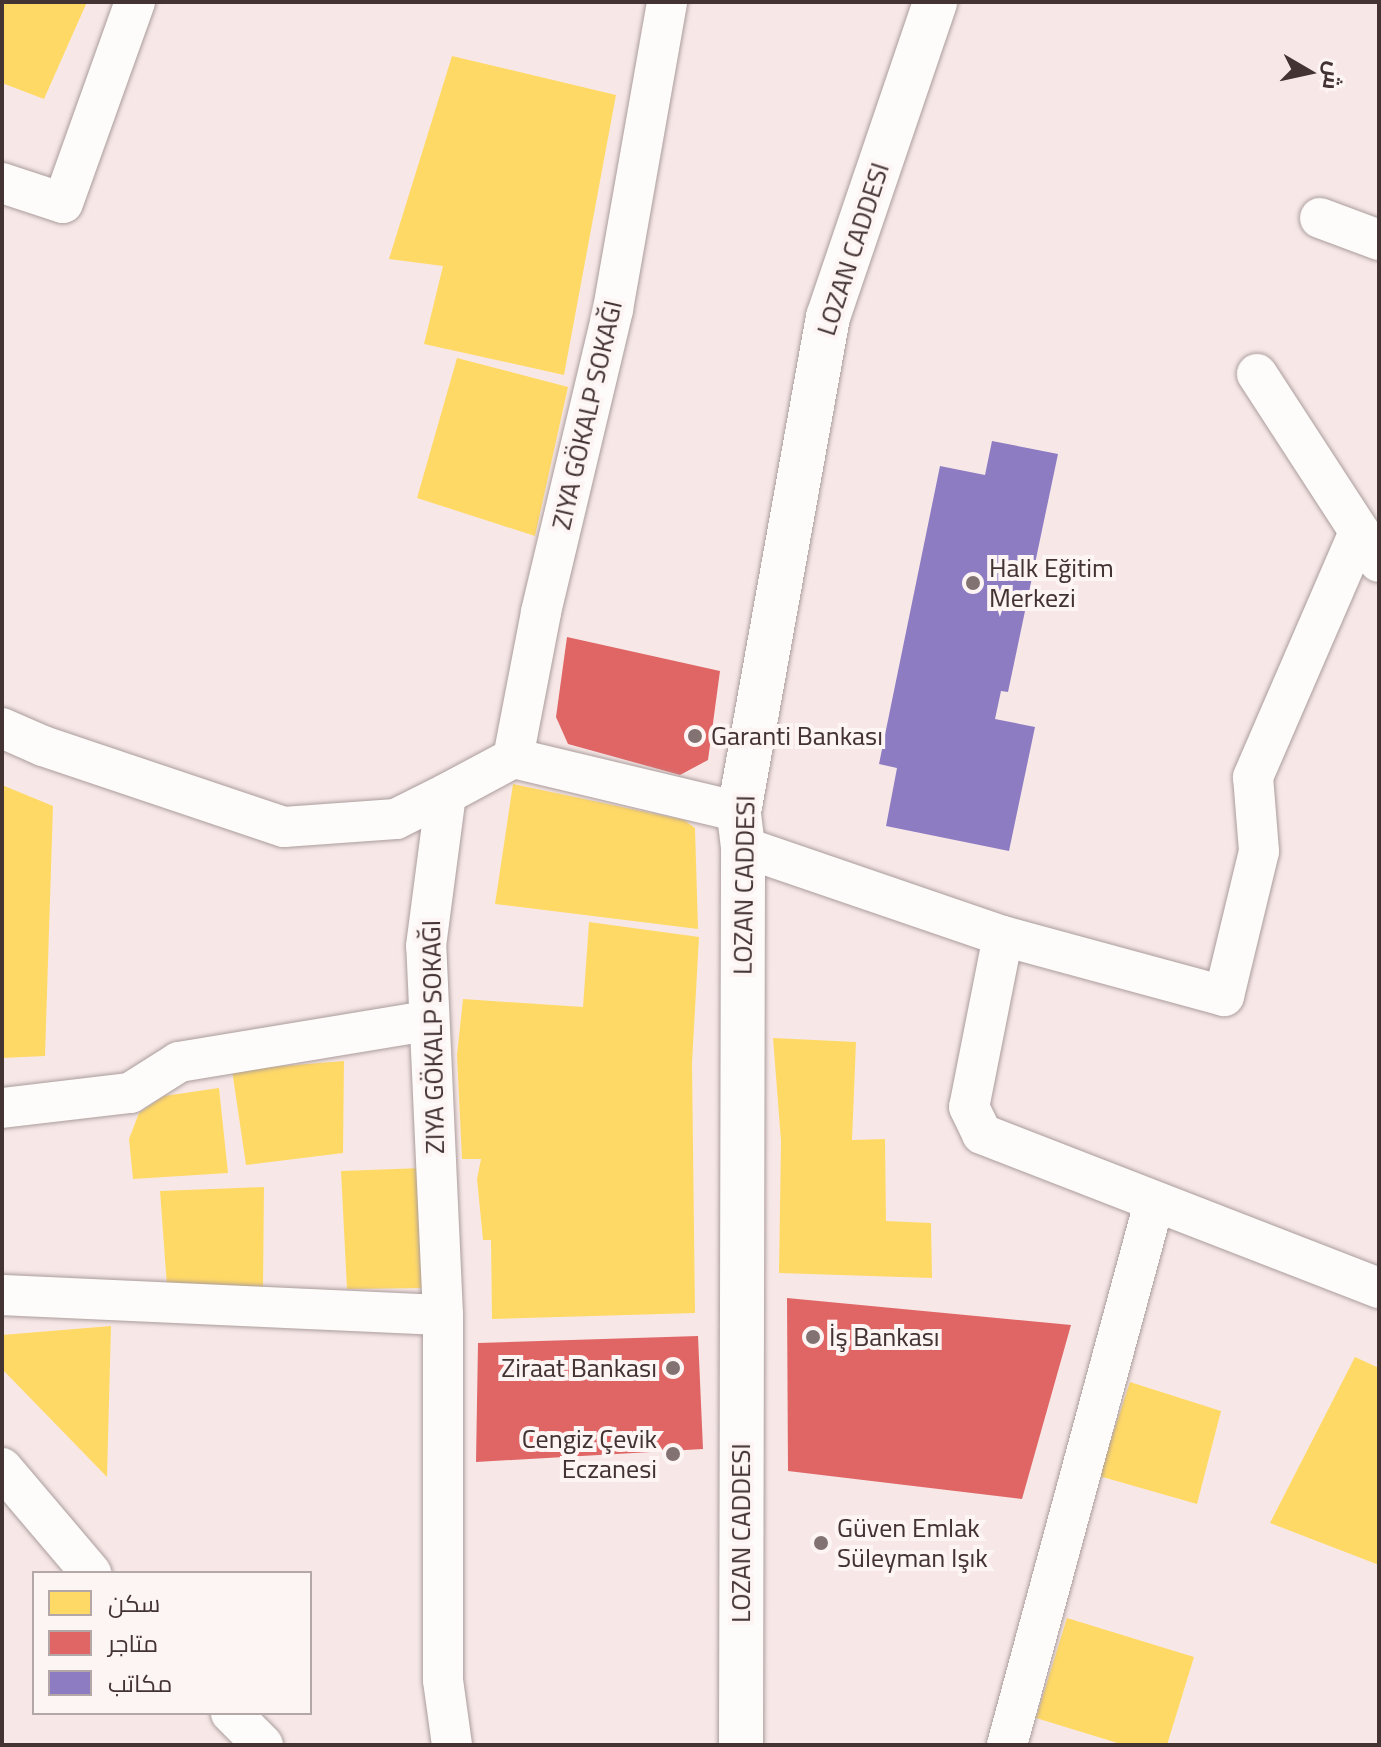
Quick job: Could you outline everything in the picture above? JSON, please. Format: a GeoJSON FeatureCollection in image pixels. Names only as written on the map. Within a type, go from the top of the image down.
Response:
{"type":"FeatureCollection","features":[{"type":"Feature","properties":{"kind":"main road","name":"LOZAN CADDESI"},"geometry":{"type":"LineString","coordinates":[[741,1745],[741,830],[828,317],[935,2]]}},
{"type":"Feature","properties":{"kind":"street"},"geometry":{"type":"LineString","coordinates":[[2,183],[63,203],[135,2]]}},
{"type":"Feature","properties":{"kind":"street"},"geometry":{"type":"LineString","coordinates":[[513,758],[541,612],[613,309],[667,2]]}},
{"type":"Feature","properties":{"kind":"street"},"geometry":{"type":"LineString","coordinates":[[1320,218],[1379,240]]}},
{"type":"Feature","properties":{"kind":"street"},"geometry":{"type":"LineString","coordinates":[[2,728],[43,746],[284,827],[396,819],[513,758],[741,830],[1003,936],[1224,996],[1259,851],[1253,777],[1369,547],[1257,374]]}},
{"type":"Feature","properties":{"kind":"street"},"geometry":{"type":"LineString","coordinates":[[446,794],[426,946],[427,1021],[443,1315],[443,1680],[452,1745]]}},
{"type":"Feature","properties":{"kind":"street"},"geometry":{"type":"LineString","coordinates":[[1003,936],[969,1107],[982,1134],[1379,1288]]}},
{"type":"Feature","properties":{"kind":"street"},"geometry":{"type":"LineString","coordinates":[[2,1108],[130,1093],[179,1062],[427,1021]]}},
{"type":"Feature","properties":{"kind":"street"},"geometry":{"type":"LineString","coordinates":[[1007,1745],[1154,1203]]}},
{"type":"Feature","properties":{"kind":"street"},"geometry":{"type":"LineString","coordinates":[[2,1295],[443,1315]]}},
{"type":"Feature","properties":{"kind":"street"},"geometry":{"type":"LineString","coordinates":[[2,1468],[89,1571]]}},
{"type":"Feature","properties":{"kind":"street"},"geometry":{"type":"LineString","coordinates":[[233,1715],[263,1745]]}},
{"type":"Feature","properties":{"kind":"building: سكن"},"geometry":{"type":"Polygon","coordinates":[[[5,2],[87,2],[44,99],[2,83],[2,13],[5,2]]]}},
{"type":"Feature","properties":{"kind":"building: سكن"},"geometry":{"type":"Polygon","coordinates":[[[452,56],[616,95],[564,375],[424,344],[443,266],[389,259],[452,56]]]}},
{"type":"Feature","properties":{"kind":"building: سكن"},"geometry":{"type":"Polygon","coordinates":[[[457,358],[568,387],[535,536],[417,498],[457,358]]]}},
{"type":"Feature","properties":{"kind":"building: سكن"},"geometry":{"type":"Polygon","coordinates":[[[513,784],[684,820],[695,828],[698,929],[495,904],[513,784]]]}},
{"type":"Feature","properties":{"kind":"building: سكن"},"geometry":{"type":"Polygon","coordinates":[[[2,785],[53,806],[45,1056],[2,1058],[2,785]]]}},
{"type":"Feature","properties":{"kind":"building: سكن"},"geometry":{"type":"Polygon","coordinates":[[[589,922],[699,937],[692,1063],[695,1313],[492,1319],[491,1240],[483,1240],[477,1179],[481,1159],[462,1159],[457,1055],[463,999],[583,1007],[589,922]]]}},
{"type":"Feature","properties":{"kind":"building: سكن"},"geometry":{"type":"Polygon","coordinates":[[[773,1038],[856,1042],[852,1140],[885,1139],[886,1221],[931,1223],[932,1278],[779,1273],[781,1141],[773,1038]]]}},
{"type":"Feature","properties":{"kind":"building: سكن"},"geometry":{"type":"Polygon","coordinates":[[[344,1061],[343,1153],[246,1165],[232,1070],[344,1061]]]}},
{"type":"Feature","properties":{"kind":"building: سكن"},"geometry":{"type":"Polygon","coordinates":[[[219,1088],[228,1173],[133,1179],[129,1139],[139,1113],[164,1096],[219,1088]]]}},
{"type":"Feature","properties":{"kind":"building: سكن"},"geometry":{"type":"Polygon","coordinates":[[[422,1168],[425,1288],[347,1289],[341,1171],[422,1168]]]}},
{"type":"Feature","properties":{"kind":"building: سكن"},"geometry":{"type":"Polygon","coordinates":[[[264,1187],[263,1288],[167,1286],[160,1191],[264,1187]]]}},
{"type":"Feature","properties":{"kind":"building: سكن"},"geometry":{"type":"Polygon","coordinates":[[[111,1326],[107,1477],[2,1369],[2,1335],[111,1326]]]}},
{"type":"Feature","properties":{"kind":"building: سكن"},"geometry":{"type":"Polygon","coordinates":[[[1355,1357],[1379,1368],[1379,1565],[1270,1523],[1355,1357]]]}},
{"type":"Feature","properties":{"kind":"building: سكن"},"geometry":{"type":"Polygon","coordinates":[[[1130,1382],[1221,1411],[1197,1504],[1099,1476],[1130,1382]]]}},
{"type":"Feature","properties":{"kind":"building: سكن"},"geometry":{"type":"Polygon","coordinates":[[[1067,1618],[1194,1657],[1167,1745],[1124,1745],[1036,1718],[1067,1618]]]}},
{"type":"Feature","properties":{"kind":"building: متاجر"},"geometry":{"type":"Polygon","coordinates":[[[567,637],[720,671],[708,760],[680,775],[568,744],[556,717],[567,637]]]}},
{"type":"Feature","properties":{"kind":"building: متاجر"},"geometry":{"type":"Polygon","coordinates":[[[787,1298],[1071,1325],[1022,1499],[788,1471],[787,1298]]]}},
{"type":"Feature","properties":{"kind":"building: متاجر"},"geometry":{"type":"Polygon","coordinates":[[[698,1336],[703,1449],[476,1462],[478,1343],[698,1336]]]}},
{"type":"Feature","properties":{"kind":"building: مكاتب","name":"Halk Eğitim Merkezi"},"geometry":{"type":"Polygon","coordinates":[[[992,441],[1058,454],[1008,692],[1001,691],[995,719],[1035,727],[1009,851],[886,826],[897,768],[879,764],[940,466],[985,475],[992,441]]]}},
{"type":"Feature","properties":{"kind":"place","name":"Halk Eğitim Merkezi"},"geometry":{"type":"Point","coordinates":[973,583]}},
{"type":"Feature","properties":{"kind":"place","name":"Garanti Bankası"},"geometry":{"type":"Point","coordinates":[695,736]}},
{"type":"Feature","properties":{"kind":"place","name":"İş Bankası"},"geometry":{"type":"Point","coordinates":[813,1337]}},
{"type":"Feature","properties":{"kind":"place","name":"Ziraat Bankası"},"geometry":{"type":"Point","coordinates":[673,1368]}},
{"type":"Feature","properties":{"kind":"place","name":"Cengiz Çevik Eczanesi"},"geometry":{"type":"Point","coordinates":[673,1454]}},
{"type":"Feature","properties":{"kind":"place","name":"Güven Emlak Süleyman Işık"},"geometry":{"type":"Point","coordinates":[821,1543]}}]}
